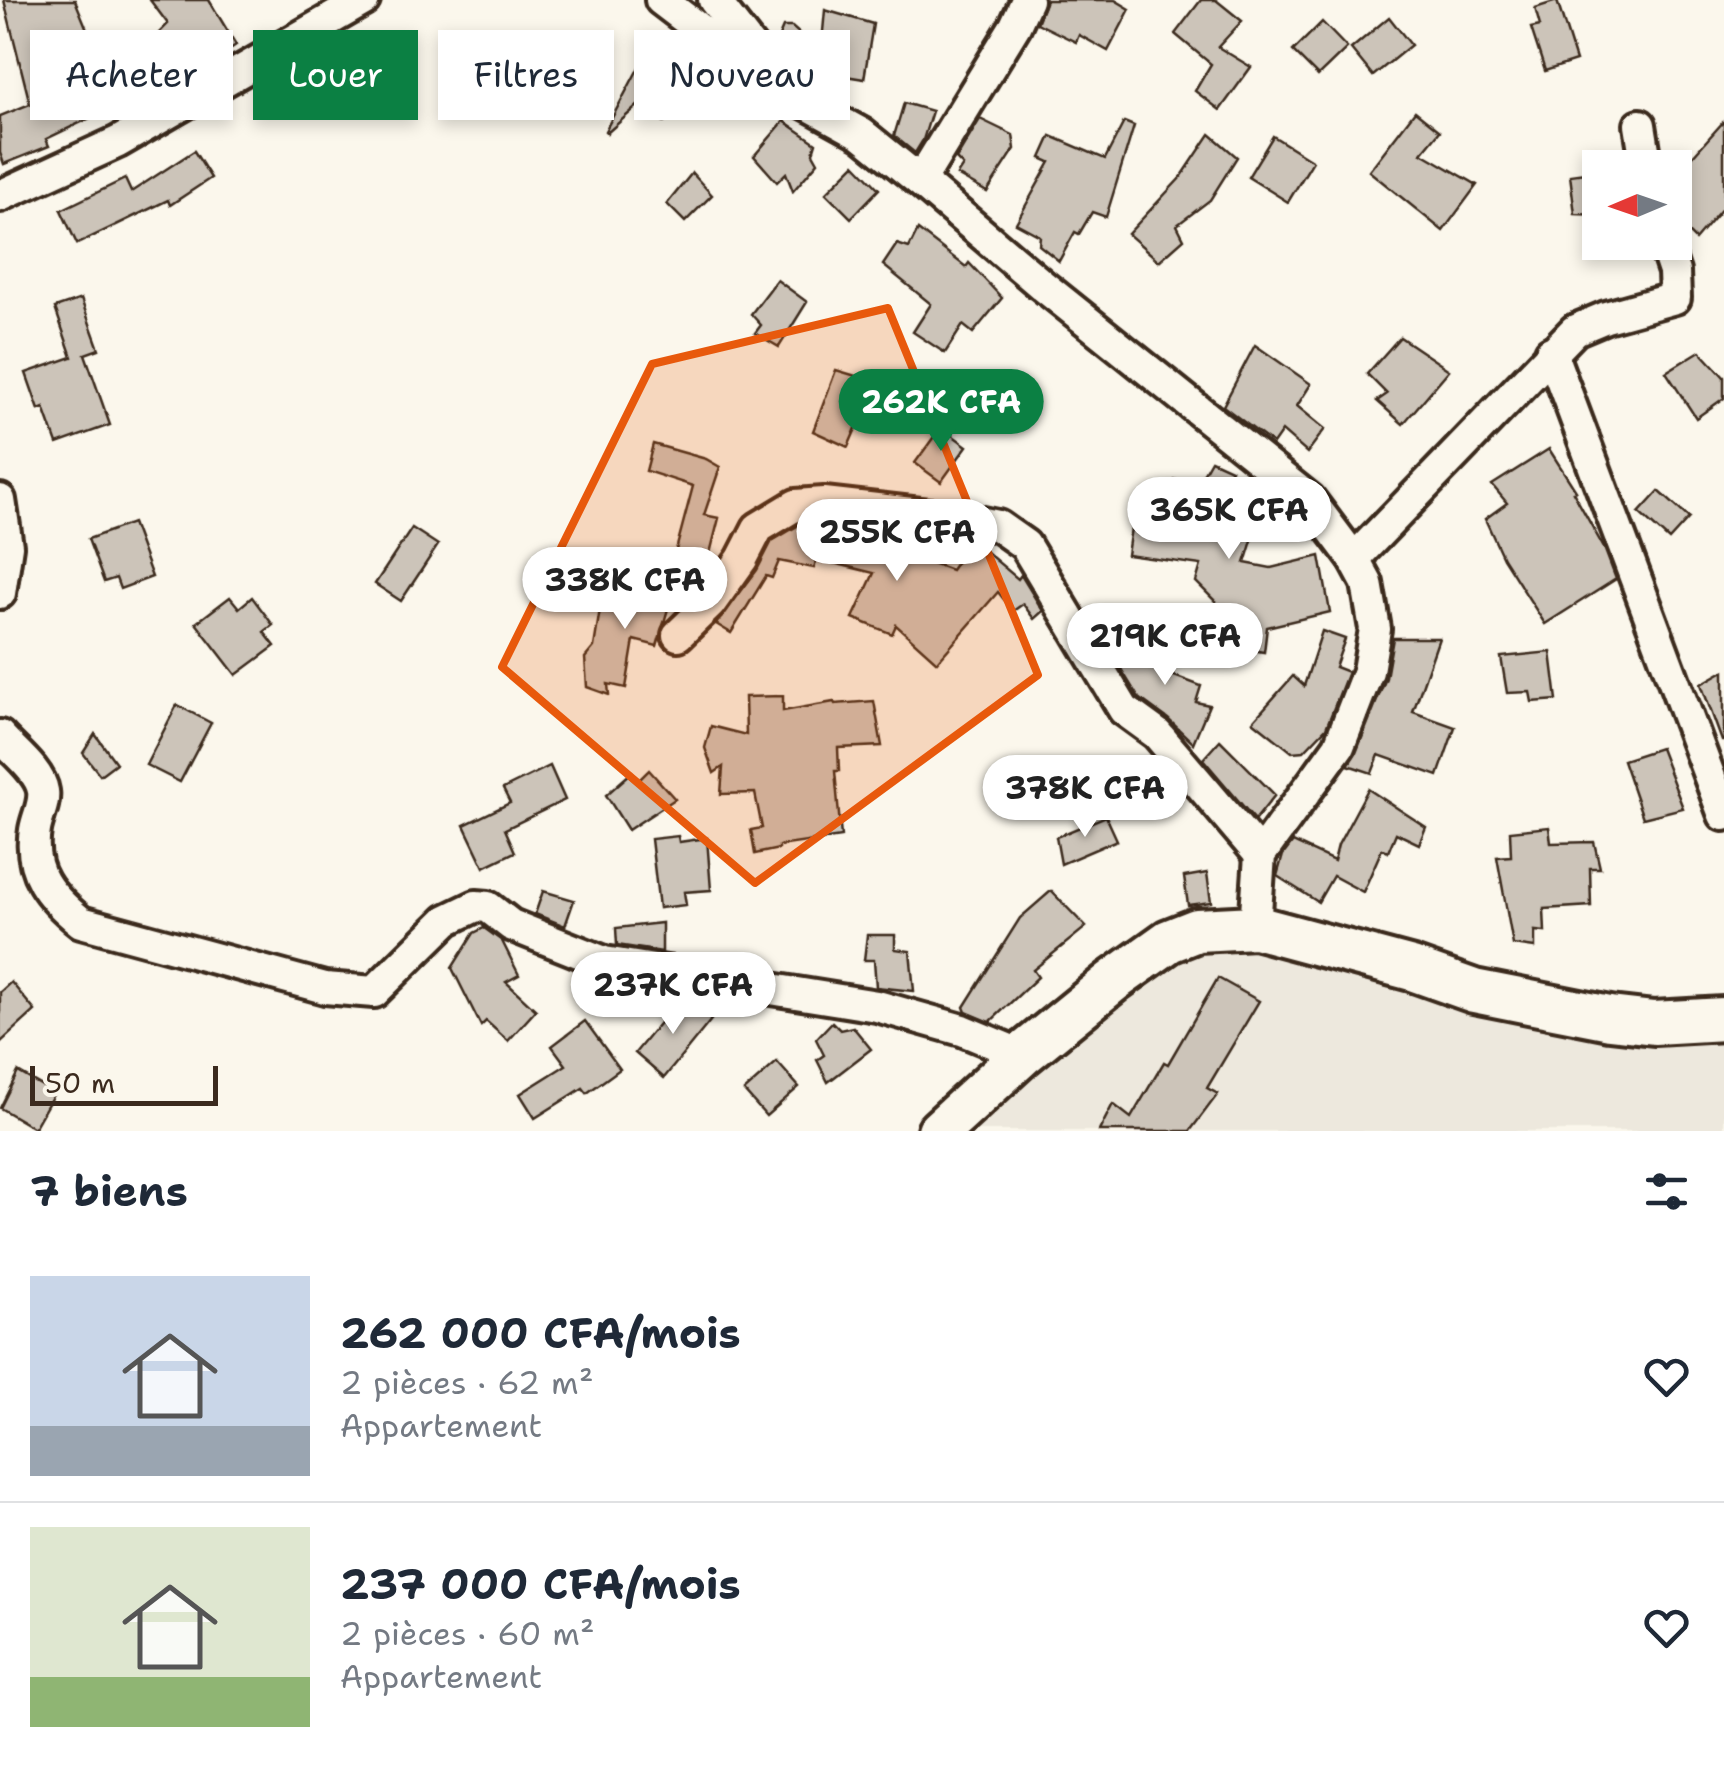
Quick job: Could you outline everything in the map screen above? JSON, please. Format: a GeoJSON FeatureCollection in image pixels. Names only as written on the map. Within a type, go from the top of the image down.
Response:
{"type":"FeatureCollection","features":[{"type":"Feature","properties":{"kind":"street"},"geometry":{"type":"LineString","coordinates":[[0,196],[118,142],[364,0]]}},
{"type":"Feature","properties":{"kind":"street"},"geometry":{"type":"LineString","coordinates":[[661,0],[701,30]]}},
{"type":"Feature","properties":{"kind":"street"},"geometry":{"type":"LineString","coordinates":[[714,0],[737,30]]}},
{"type":"Feature","properties":{"kind":"street"},"geometry":{"type":"LineString","coordinates":[[920,181],[1027,0]]}},
{"type":"Feature","properties":{"kind":"street"},"geometry":{"type":"LineString","coordinates":[[837,120],[862,134],[1042,285],[1309,499],[1366,583],[1375,629],[1368,671],[1340,746],[1260,855],[1255,927]]}},
{"type":"Feature","properties":{"kind":"street"},"geometry":{"type":"LineString","coordinates":[[1640,125],[1644,150]]}},
{"type":"Feature","properties":{"kind":"street"},"geometry":{"type":"LineString","coordinates":[[1354,560],[1575,330],[1674,298],[1670,260]]}},
{"type":"Feature","properties":{"kind":"street"},"geometry":{"type":"LineString","coordinates":[[1551,352],[1724,815]]}},
{"type":"Feature","properties":{"kind":"street"},"geometry":{"type":"LineString","coordinates":[[0,500],[7,546],[0,593]]}},
{"type":"Feature","properties":{"kind":"street"},"geometry":{"type":"LineString","coordinates":[[678,635],[710,604],[742,559],[758,528],[796,506],[824,503],[998,526],[1025,544],[1124,710],[1157,734],[1260,855]]}},
{"type":"Feature","properties":{"kind":"street"},"geometry":{"type":"LineString","coordinates":[[0,736],[38,779],[43,792],[34,831],[34,868],[60,905],[81,922],[325,988],[374,992],[446,920],[476,906],[488,907],[512,925],[604,962],[877,1006],[962,1030],[1022,1055]]}},
{"type":"Feature","properties":{"kind":"street"},"geometry":{"type":"LineString","coordinates":[[939,1131],[1022,1055],[1113,981],[1169,941],[1198,930],[1255,927],[1412,970],[1474,992],[1654,1023],[1724,1019]]}},
{"type":"Feature","properties":{"kind":"highlighted area"},"geometry":{"type":"Polygon","coordinates":[[[888,308],[1038,675],[755,883],[502,667],[652,364],[888,308]]]}},
{"type":"Feature","properties":{"kind":"shaded area"},"geometry":{"type":"Polygon","coordinates":[[[1236,935],[1724,1027],[1724,1131],[946,1131],[1186,940],[1236,935]]]}},
{"type":"Feature","properties":{"kind":"building"},"geometry":{"type":"Polygon","coordinates":[[[4,0],[75,0],[87,30],[30,30],[30,104],[4,0]]]}},
{"type":"Feature","properties":{"kind":"building"},"geometry":{"type":"Polygon","coordinates":[[[150,0],[209,0],[227,30],[162,30],[168,24],[150,0]]]}},
{"type":"Feature","properties":{"kind":"building"},"geometry":{"type":"Polygon","coordinates":[[[1046,0],[1115,0],[1130,9],[1108,51],[1079,35],[1076,42],[1037,23],[1046,0]]]}},
{"type":"Feature","properties":{"kind":"building"},"geometry":{"type":"Polygon","coordinates":[[[1201,0],[1216,0],[1242,21],[1218,47],[1251,67],[1220,110],[1195,91],[1211,64],[1175,34],[1201,0]]]}},
{"type":"Feature","properties":{"kind":"building"},"geometry":{"type":"Polygon","coordinates":[[[1557,1],[1576,61],[1545,71],[1531,28],[1540,26],[1535,8],[1557,1]]]}},
{"type":"Feature","properties":{"kind":"building"},"geometry":{"type":"Polygon","coordinates":[[[825,10],[873,24],[864,79],[850,77],[850,30],[823,30],[825,10]]]}},
{"type":"Feature","properties":{"kind":"building"},"geometry":{"type":"Polygon","coordinates":[[[1389,17],[1411,45],[1373,76],[1351,49],[1389,17]]]}},
{"type":"Feature","properties":{"kind":"building"},"geometry":{"type":"Polygon","coordinates":[[[1322,22],[1347,48],[1318,76],[1293,51],[1322,22]]]}},
{"type":"Feature","properties":{"kind":"building"},"geometry":{"type":"Polygon","coordinates":[[[634,77],[634,109],[607,133],[634,77]]]}},
{"type":"Feature","properties":{"kind":"building"},"geometry":{"type":"Polygon","coordinates":[[[904,103],[932,111],[915,153],[894,136],[904,103]]]}},
{"type":"Feature","properties":{"kind":"building"},"geometry":{"type":"Polygon","coordinates":[[[30,104],[30,120],[86,120],[46,139],[49,146],[4,164],[0,153],[0,116],[30,104]]]}},
{"type":"Feature","properties":{"kind":"building"},"geometry":{"type":"Polygon","coordinates":[[[1415,111],[1440,131],[1422,153],[1477,185],[1443,231],[1369,171],[1415,111]]]}},
{"type":"Feature","properties":{"kind":"building"},"geometry":{"type":"Polygon","coordinates":[[[980,119],[1013,135],[1015,149],[987,192],[957,175],[963,166],[956,159],[980,119]]]}},
{"type":"Feature","properties":{"kind":"building"},"geometry":{"type":"Polygon","coordinates":[[[784,121],[816,143],[813,153],[818,162],[793,191],[786,173],[777,182],[754,156],[784,121]]]}},
{"type":"Feature","properties":{"kind":"building"},"geometry":{"type":"Polygon","coordinates":[[[1724,121],[1724,206],[1695,240],[1692,237],[1692,157],[1724,121]]]}},
{"type":"Feature","properties":{"kind":"building"},"geometry":{"type":"Polygon","coordinates":[[[1124,122],[1134,126],[1106,217],[1092,212],[1059,261],[1039,245],[1040,236],[1016,223],[1050,162],[1041,158],[1051,136],[1105,159],[1124,122]]]}},
{"type":"Feature","properties":{"kind":"building"},"geometry":{"type":"Polygon","coordinates":[[[1210,134],[1237,157],[1210,200],[1177,225],[1184,239],[1159,261],[1128,234],[1182,176],[1210,134]]]}},
{"type":"Feature","properties":{"kind":"building"},"geometry":{"type":"Polygon","coordinates":[[[1273,136],[1313,161],[1288,202],[1248,177],[1273,136]]]}},
{"type":"Feature","properties":{"kind":"building"},"geometry":{"type":"Polygon","coordinates":[[[194,151],[211,178],[170,205],[168,200],[77,244],[61,210],[125,179],[131,192],[194,151]]]}},
{"type":"Feature","properties":{"kind":"building"},"geometry":{"type":"Polygon","coordinates":[[[855,164],[879,189],[851,218],[826,193],[855,164]]]}},
{"type":"Feature","properties":{"kind":"building"},"geometry":{"type":"Polygon","coordinates":[[[692,173],[712,195],[685,222],[667,204],[692,173]]]}},
{"type":"Feature","properties":{"kind":"building"},"geometry":{"type":"Polygon","coordinates":[[[1582,173],[1582,214],[1575,214],[1570,175],[1582,173]]]}},
{"type":"Feature","properties":{"kind":"building"},"geometry":{"type":"Polygon","coordinates":[[[918,230],[966,267],[969,263],[1002,298],[973,333],[963,325],[945,353],[913,332],[931,304],[883,265],[897,244],[909,248],[918,230]]]}},
{"type":"Feature","properties":{"kind":"building"},"geometry":{"type":"Polygon","coordinates":[[[777,280],[807,302],[779,347],[755,333],[761,325],[751,314],[777,280]]]}},
{"type":"Feature","properties":{"kind":"building"},"geometry":{"type":"Polygon","coordinates":[[[81,299],[99,349],[85,354],[110,425],[57,444],[26,373],[72,357],[55,308],[81,299]]]}},
{"type":"Feature","properties":{"kind":"building"},"geometry":{"type":"Polygon","coordinates":[[[1400,337],[1449,370],[1403,424],[1377,401],[1387,394],[1367,374],[1400,337]]]}},
{"type":"Feature","properties":{"kind":"building"},"geometry":{"type":"Polygon","coordinates":[[[1255,345],[1311,384],[1297,406],[1325,429],[1307,453],[1282,431],[1273,444],[1223,406],[1255,345]]]}},
{"type":"Feature","properties":{"kind":"building"},"geometry":{"type":"Polygon","coordinates":[[[1700,351],[1724,377],[1724,398],[1696,418],[1666,372],[1700,351]]]}},
{"type":"Feature","properties":{"kind":"building"},"geometry":{"type":"Polygon","coordinates":[[[836,370],[876,382],[848,447],[813,431],[836,370]]]}},
{"type":"Feature","properties":{"kind":"building"},"geometry":{"type":"Polygon","coordinates":[[[941,427],[967,446],[941,482],[915,463],[941,427]]]}},
{"type":"Feature","properties":{"kind":"building"},"geometry":{"type":"Polygon","coordinates":[[[653,444],[706,459],[720,467],[704,515],[719,518],[703,581],[671,569],[693,486],[646,471],[653,444]]]}},
{"type":"Feature","properties":{"kind":"building"},"geometry":{"type":"Polygon","coordinates":[[[1549,449],[1576,491],[1573,492],[1616,579],[1545,624],[1503,558],[1485,519],[1507,503],[1492,485],[1549,449]]]}},
{"type":"Feature","properties":{"kind":"building"},"geometry":{"type":"Polygon","coordinates":[[[1211,460],[1231,469],[1219,492],[1257,506],[1255,517],[1259,518],[1245,563],[1271,568],[1320,556],[1330,612],[1267,627],[1264,652],[1207,643],[1216,602],[1196,582],[1201,565],[1127,555],[1133,514],[1165,519],[1175,480],[1198,483],[1211,460]]]}},
{"type":"Feature","properties":{"kind":"building"},"geometry":{"type":"Polygon","coordinates":[[[1659,491],[1689,518],[1669,540],[1639,513],[1659,491]]]}},
{"type":"Feature","properties":{"kind":"building"},"geometry":{"type":"Polygon","coordinates":[[[132,523],[152,577],[120,589],[116,578],[104,582],[88,539],[132,523]]]}},
{"type":"Feature","properties":{"kind":"building"},"geometry":{"type":"Polygon","coordinates":[[[799,525],[868,527],[864,538],[951,570],[972,540],[1018,579],[1021,575],[1043,611],[1034,619],[1023,604],[1013,611],[998,592],[937,662],[896,625],[892,634],[853,618],[874,573],[817,559],[814,568],[779,561],[772,578],[766,576],[731,633],[716,624],[757,570],[772,541],[799,525]]]}},
{"type":"Feature","properties":{"kind":"building"},"geometry":{"type":"Polygon","coordinates":[[[412,528],[438,545],[401,601],[375,584],[412,528]]]}},
{"type":"Feature","properties":{"kind":"building"},"geometry":{"type":"Polygon","coordinates":[[[617,578],[673,592],[657,646],[634,640],[626,688],[608,684],[609,695],[587,687],[585,658],[594,647],[600,609],[611,607],[617,578]]]}},
{"type":"Feature","properties":{"kind":"building"},"geometry":{"type":"Polygon","coordinates":[[[230,597],[239,608],[252,597],[273,625],[264,632],[275,646],[236,675],[196,623],[230,597]]]}},
{"type":"Feature","properties":{"kind":"building"},"geometry":{"type":"Polygon","coordinates":[[[1322,631],[1345,639],[1335,667],[1348,672],[1326,728],[1304,751],[1292,752],[1253,721],[1293,676],[1304,686],[1322,631]]]}},
{"type":"Feature","properties":{"kind":"building"},"geometry":{"type":"Polygon","coordinates":[[[1393,638],[1439,638],[1413,712],[1455,727],[1438,776],[1379,755],[1372,773],[1348,765],[1386,678],[1393,638]]]}},
{"type":"Feature","properties":{"kind":"building"},"geometry":{"type":"Polygon","coordinates":[[[1138,640],[1179,656],[1169,674],[1201,686],[1196,702],[1209,705],[1193,743],[1138,697],[1121,669],[1138,640]]]}},
{"type":"Feature","properties":{"kind":"building"},"geometry":{"type":"Polygon","coordinates":[[[1551,652],[1557,700],[1532,702],[1530,692],[1507,693],[1501,657],[1551,652]]]}},
{"type":"Feature","properties":{"kind":"building"},"geometry":{"type":"Polygon","coordinates":[[[1724,671],[1724,741],[1722,741],[1701,684],[1724,671]]]}},
{"type":"Feature","properties":{"kind":"building"},"geometry":{"type":"Polygon","coordinates":[[[783,696],[783,711],[834,702],[874,701],[882,746],[838,748],[839,771],[835,771],[841,837],[779,846],[755,854],[751,830],[762,828],[755,793],[721,794],[723,767],[714,773],[705,748],[711,726],[746,735],[745,697],[783,696]]]}},
{"type":"Feature","properties":{"kind":"building"},"geometry":{"type":"Polygon","coordinates":[[[177,705],[211,723],[180,782],[146,765],[177,705]]]}},
{"type":"Feature","properties":{"kind":"building"},"geometry":{"type":"Polygon","coordinates":[[[95,734],[116,763],[100,775],[83,753],[95,734]]]}},
{"type":"Feature","properties":{"kind":"building"},"geometry":{"type":"Polygon","coordinates":[[[1220,740],[1275,795],[1255,820],[1203,759],[1220,740]]]}},
{"type":"Feature","properties":{"kind":"building"},"geometry":{"type":"Polygon","coordinates":[[[1660,748],[1683,808],[1643,818],[1623,760],[1660,748]]]}},
{"type":"Feature","properties":{"kind":"building"},"geometry":{"type":"Polygon","coordinates":[[[550,766],[565,800],[505,829],[515,852],[484,867],[464,825],[510,803],[503,789],[550,766]]]}},
{"type":"Feature","properties":{"kind":"building"},"geometry":{"type":"Polygon","coordinates":[[[649,770],[675,799],[628,830],[606,795],[632,772],[638,781],[649,770]]]}},
{"type":"Feature","properties":{"kind":"building"},"geometry":{"type":"Polygon","coordinates":[[[1368,789],[1426,827],[1419,844],[1396,833],[1388,852],[1382,849],[1363,892],[1333,876],[1318,902],[1277,876],[1283,855],[1293,842],[1334,861],[1338,845],[1368,789]]]}},
{"type":"Feature","properties":{"kind":"building"},"geometry":{"type":"Polygon","coordinates":[[[1106,816],[1117,840],[1061,864],[1056,837],[1106,816]]]}},
{"type":"Feature","properties":{"kind":"building"},"geometry":{"type":"Polygon","coordinates":[[[1549,827],[1551,843],[1594,842],[1600,868],[1590,868],[1591,906],[1544,909],[1545,932],[1535,931],[1535,948],[1513,945],[1497,857],[1511,856],[1510,831],[1549,827]]]}},
{"type":"Feature","properties":{"kind":"building"},"geometry":{"type":"Polygon","coordinates":[[[678,836],[679,842],[707,838],[711,890],[684,892],[686,905],[659,908],[651,839],[678,836]]]}},
{"type":"Feature","properties":{"kind":"building"},"geometry":{"type":"Polygon","coordinates":[[[1207,873],[1211,902],[1188,905],[1184,877],[1207,873]]]}},
{"type":"Feature","properties":{"kind":"building"},"geometry":{"type":"Polygon","coordinates":[[[543,891],[574,900],[565,926],[535,914],[543,891]]]}},
{"type":"Feature","properties":{"kind":"building"},"geometry":{"type":"Polygon","coordinates":[[[1051,891],[1086,927],[1033,970],[1038,977],[990,1022],[966,1012],[964,1007],[1020,918],[1051,891]]]}},
{"type":"Feature","properties":{"kind":"building"},"geometry":{"type":"Polygon","coordinates":[[[662,923],[662,952],[617,945],[616,928],[662,923]]]}},
{"type":"Feature","properties":{"kind":"building"},"geometry":{"type":"Polygon","coordinates":[[[484,928],[502,941],[519,975],[506,982],[536,1010],[508,1041],[486,1021],[481,1026],[452,968],[474,933],[484,928]]]}},
{"type":"Feature","properties":{"kind":"building"},"geometry":{"type":"Polygon","coordinates":[[[867,935],[895,935],[895,949],[910,951],[914,991],[876,987],[874,960],[864,960],[867,935]]]}},
{"type":"Feature","properties":{"kind":"building"},"geometry":{"type":"Polygon","coordinates":[[[1218,978],[1259,1001],[1207,1088],[1218,1094],[1190,1131],[1099,1131],[1113,1104],[1131,1118],[1218,978]]]}},
{"type":"Feature","properties":{"kind":"building"},"geometry":{"type":"Polygon","coordinates":[[[11,982],[35,1011],[0,1043],[0,992],[11,982]]]}},
{"type":"Feature","properties":{"kind":"building"},"geometry":{"type":"Polygon","coordinates":[[[682,996],[711,1020],[664,1078],[635,1053],[682,996]]]}},
{"type":"Feature","properties":{"kind":"building"},"geometry":{"type":"Polygon","coordinates":[[[585,1021],[620,1069],[587,1093],[583,1088],[535,1118],[520,1094],[566,1065],[552,1046],[585,1021]]]}},
{"type":"Feature","properties":{"kind":"building"},"geometry":{"type":"Polygon","coordinates":[[[832,1022],[840,1030],[853,1027],[871,1049],[828,1082],[817,1060],[824,1055],[816,1039],[832,1022]]]}},
{"type":"Feature","properties":{"kind":"building"},"geometry":{"type":"Polygon","coordinates":[[[777,1062],[799,1087],[766,1116],[744,1091],[777,1062]]]}},
{"type":"Feature","properties":{"kind":"building"},"geometry":{"type":"Polygon","coordinates":[[[18,1072],[54,1093],[34,1128],[0,1108],[18,1072]]]}}]}
